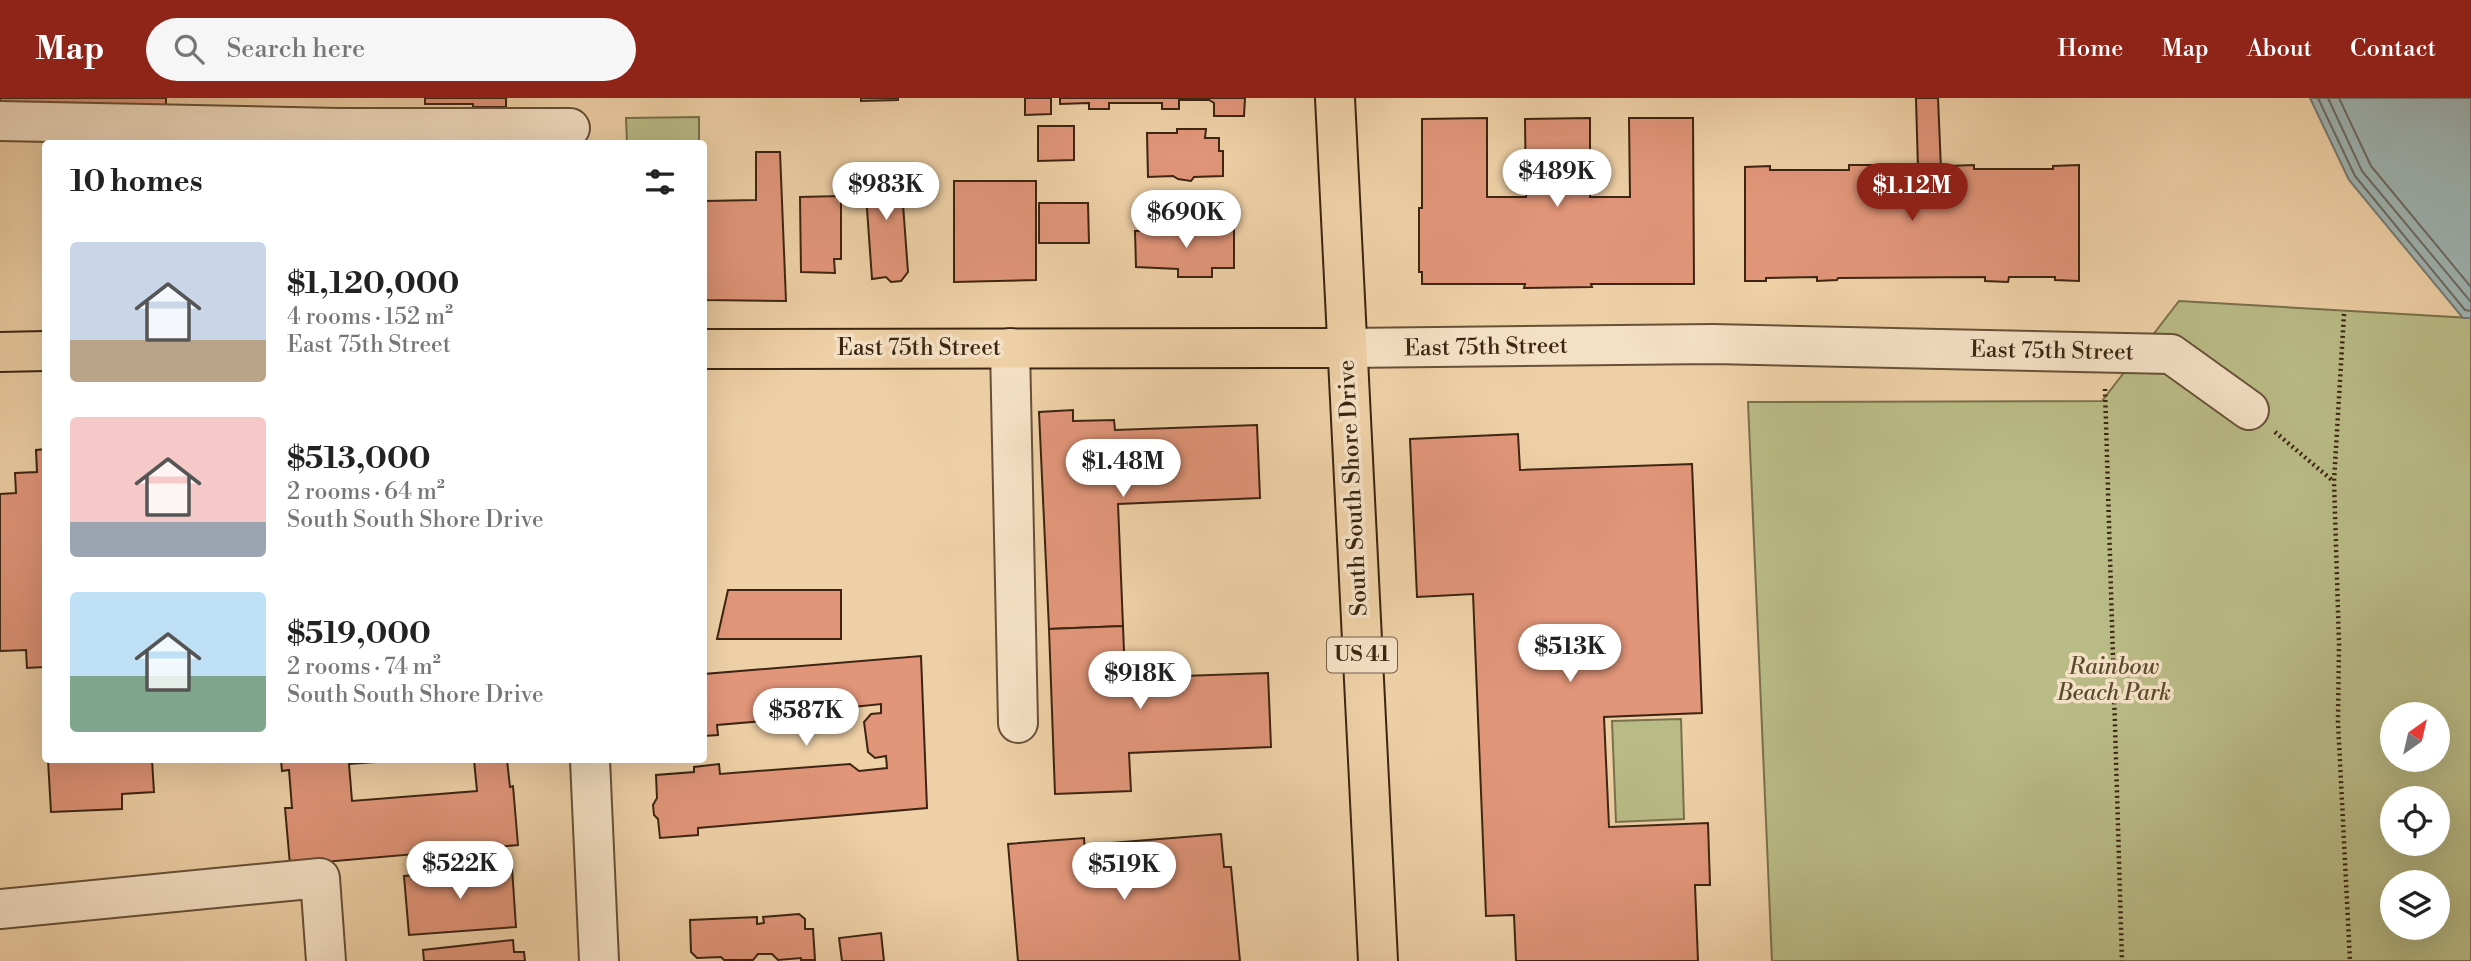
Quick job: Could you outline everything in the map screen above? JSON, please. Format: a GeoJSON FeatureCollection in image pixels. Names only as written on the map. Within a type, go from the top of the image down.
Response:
{"type":"FeatureCollection","features":[{"type":"Feature","properties":{"kind":"main road","name":"South South Shore Drive"},"geometry":{"type":"LineString","coordinates":[[1335,98],[1378,961]]}},
{"type":"Feature","properties":{"kind":"main road","name":"East 75th Street"},"geometry":{"type":"LineString","coordinates":[[707,349],[1346,348]]}},
{"type":"Feature","properties":{"kind":"main road"},"geometry":{"type":"LineString","coordinates":[[0,352],[42,351]]}},
{"type":"Feature","properties":{"kind":"street"},"geometry":{"type":"LineString","coordinates":[[0,121],[339,128],[570,123]]}},
{"type":"Feature","properties":{"kind":"street","name":"East 75th Street"},"geometry":{"type":"LineString","coordinates":[[1346,348],[1713,344],[2171,354],[2249,410]]}},
{"type":"Feature","properties":{"kind":"street"},"geometry":{"type":"LineString","coordinates":[[1010,348],[1018,723]]}},
{"type":"Feature","properties":{"kind":"street"},"geometry":{"type":"LineString","coordinates":[[590,763],[599,961]]}},
{"type":"Feature","properties":{"kind":"street"},"geometry":{"type":"LineString","coordinates":[[0,909],[320,878],[326,961]]}},
{"type":"Feature","properties":{"kind":"path"},"geometry":{"type":"LineString","coordinates":[[2344,314],[2334,481],[2339,632],[2338,722],[2350,961]]}},
{"type":"Feature","properties":{"kind":"path"},"geometry":{"type":"LineString","coordinates":[[2105,388],[2122,961]]}},
{"type":"Feature","properties":{"kind":"path"},"geometry":{"type":"LineString","coordinates":[[2249,410],[2334,481]]}},
{"type":"Feature","properties":{"kind":"green space"},"geometry":{"type":"Polygon","coordinates":[[[699,117],[699,140],[627,140],[626,118],[699,117]]]}},
{"type":"Feature","properties":{"kind":"green space","name":"Rainbow Beach Park"},"geometry":{"type":"Polygon","coordinates":[[[2179,301],[2471,318],[2471,961],[1772,961],[1748,402],[2102,401],[2179,301]]]}},
{"type":"Feature","properties":{"kind":"green space"},"geometry":{"type":"Polygon","coordinates":[[[1681,719],[1684,819],[1616,822],[1612,721],[1681,719]]]}},
{"type":"Feature","properties":{"kind":"water"},"geometry":{"type":"Polygon","coordinates":[[[2310,98],[2471,98],[2471,318],[2463,318],[2349,180],[2310,98]]]}},
{"type":"Feature","properties":{"kind":"building"},"geometry":{"type":"Polygon","coordinates":[[[0,98],[166,98],[166,112],[0,106],[0,98]]]}},
{"type":"Feature","properties":{"kind":"building"},"geometry":{"type":"Polygon","coordinates":[[[425,98],[506,98],[506,107],[425,104],[425,98]]]}},
{"type":"Feature","properties":{"kind":"building"},"geometry":{"type":"Polygon","coordinates":[[[861,98],[898,98],[898,100],[861,101],[861,98]]]}},
{"type":"Feature","properties":{"kind":"building"},"geometry":{"type":"Polygon","coordinates":[[[1025,98],[1051,98],[1051,114],[1025,115],[1025,98]]]}},
{"type":"Feature","properties":{"kind":"building"},"geometry":{"type":"Polygon","coordinates":[[[1060,98],[1245,98],[1244,116],[1214,116],[1214,103],[1209,100],[1179,100],[1179,109],[1162,109],[1162,103],[1109,103],[1109,109],[1089,109],[1089,103],[1060,104],[1060,98]]]}},
{"type":"Feature","properties":{"kind":"building"},"geometry":{"type":"Polygon","coordinates":[[[1916,98],[1938,98],[1941,169],[1918,169],[1916,98]]]}},
{"type":"Feature","properties":{"kind":"building"},"geometry":{"type":"Polygon","coordinates":[[[1487,118],[1487,197],[1526,197],[1525,119],[1590,118],[1590,197],[1630,197],[1629,118],[1693,118],[1694,284],[1591,284],[1592,287],[1524,288],[1525,284],[1422,284],[1422,272],[1419,272],[1419,208],[1422,208],[1422,119],[1487,118]]]}},
{"type":"Feature","properties":{"kind":"building"},"geometry":{"type":"Polygon","coordinates":[[[1038,126],[1074,126],[1074,160],[1038,161],[1038,126]]]}},
{"type":"Feature","properties":{"kind":"building"},"geometry":{"type":"Polygon","coordinates":[[[1177,129],[1206,129],[1205,138],[1219,138],[1219,151],[1223,151],[1223,176],[1194,177],[1191,181],[1173,176],[1148,177],[1147,133],[1177,133],[1177,129]]]}},
{"type":"Feature","properties":{"kind":"building"},"geometry":{"type":"Polygon","coordinates":[[[756,152],[780,152],[786,301],[707,300],[707,201],[756,200],[756,152]]]}},
{"type":"Feature","properties":{"kind":"building"},"geometry":{"type":"Polygon","coordinates":[[[900,164],[908,272],[901,281],[891,282],[886,277],[872,279],[864,167],[900,164]]]}},
{"type":"Feature","properties":{"kind":"building"},"geometry":{"type":"Polygon","coordinates":[[[1849,165],[1876,165],[1876,170],[1949,169],[1948,166],[1974,165],[1974,169],[2053,169],[2053,166],[2079,165],[2079,281],[2055,280],[2055,277],[2009,277],[2008,282],[1985,281],[1985,277],[1838,278],[1817,281],[1817,277],[1745,281],[1745,167],[1770,166],[1770,170],[1849,170],[1849,165]]]}},
{"type":"Feature","properties":{"kind":"building"},"geometry":{"type":"Polygon","coordinates":[[[954,181],[1036,181],[1036,280],[954,282],[954,181]]]}},
{"type":"Feature","properties":{"kind":"building"},"geometry":{"type":"Polygon","coordinates":[[[841,196],[841,259],[834,259],[835,273],[801,272],[800,197],[841,196]]]}},
{"type":"Feature","properties":{"kind":"building"},"geometry":{"type":"Polygon","coordinates":[[[1039,203],[1088,203],[1089,243],[1039,243],[1039,203]]]}},
{"type":"Feature","properties":{"kind":"building"},"geometry":{"type":"Polygon","coordinates":[[[1234,227],[1234,268],[1212,268],[1212,277],[1178,277],[1178,269],[1136,267],[1135,231],[1154,228],[1234,227]]]}},
{"type":"Feature","properties":{"kind":"building"},"geometry":{"type":"Polygon","coordinates":[[[1073,410],[1073,421],[1114,420],[1115,430],[1257,425],[1260,498],[1118,504],[1123,626],[1049,629],[1039,412],[1073,410]]]}},
{"type":"Feature","properties":{"kind":"building"},"geometry":{"type":"Polygon","coordinates":[[[1518,434],[1520,470],[1692,464],[1702,713],[1604,717],[1609,827],[1708,823],[1710,885],[1695,885],[1698,961],[1516,961],[1514,915],[1486,916],[1473,594],[1417,597],[1410,439],[1518,434]]]}},
{"type":"Feature","properties":{"kind":"building"},"geometry":{"type":"Polygon","coordinates":[[[42,449],[42,667],[27,668],[26,650],[0,651],[0,494],[16,493],[15,473],[37,472],[36,450],[42,449]]]}},
{"type":"Feature","properties":{"kind":"building"},"geometry":{"type":"Polygon","coordinates":[[[728,590],[841,590],[841,639],[717,639],[728,590]]]}},
{"type":"Feature","properties":{"kind":"building"},"geometry":{"type":"Polygon","coordinates":[[[1123,626],[1125,678],[1268,673],[1271,747],[1129,753],[1131,791],[1055,794],[1049,629],[1123,626]]]}},
{"type":"Feature","properties":{"kind":"building"},"geometry":{"type":"Polygon","coordinates":[[[921,656],[927,808],[698,828],[698,835],[660,838],[653,805],[657,798],[656,775],[694,772],[694,767],[719,764],[720,774],[850,764],[859,771],[887,768],[886,756],[875,758],[868,752],[864,722],[871,714],[881,713],[881,704],[853,707],[848,714],[717,725],[718,735],[707,736],[707,674],[921,656]]]}},
{"type":"Feature","properties":{"kind":"building"},"geometry":{"type":"Polygon","coordinates":[[[48,763],[152,763],[154,792],[122,794],[122,809],[51,812],[48,763]]]}},
{"type":"Feature","properties":{"kind":"building"},"geometry":{"type":"Polygon","coordinates":[[[281,763],[362,763],[349,764],[352,801],[477,791],[474,763],[507,763],[510,787],[513,786],[518,845],[290,865],[285,808],[292,808],[289,770],[282,771],[281,763]]]}},
{"type":"Feature","properties":{"kind":"building"},"geometry":{"type":"Polygon","coordinates":[[[1221,834],[1224,867],[1231,867],[1240,961],[1018,961],[1008,844],[1084,838],[1087,879],[1101,878],[1099,844],[1221,834]]]}},
{"type":"Feature","properties":{"kind":"building"},"geometry":{"type":"Polygon","coordinates":[[[512,868],[516,927],[409,935],[404,876],[512,868]]]}},
{"type":"Feature","properties":{"kind":"building"},"geometry":{"type":"Polygon","coordinates":[[[799,914],[805,919],[805,929],[813,929],[815,960],[778,960],[772,954],[758,954],[753,960],[724,960],[721,957],[697,958],[691,952],[690,920],[757,917],[757,924],[764,923],[763,917],[799,914]]]}},
{"type":"Feature","properties":{"kind":"building"},"geometry":{"type":"Polygon","coordinates":[[[881,933],[884,961],[842,961],[839,938],[881,933]]]}},
{"type":"Feature","properties":{"kind":"building"},"geometry":{"type":"Polygon","coordinates":[[[513,940],[514,952],[524,952],[525,961],[424,961],[423,950],[513,940]]]}}]}
